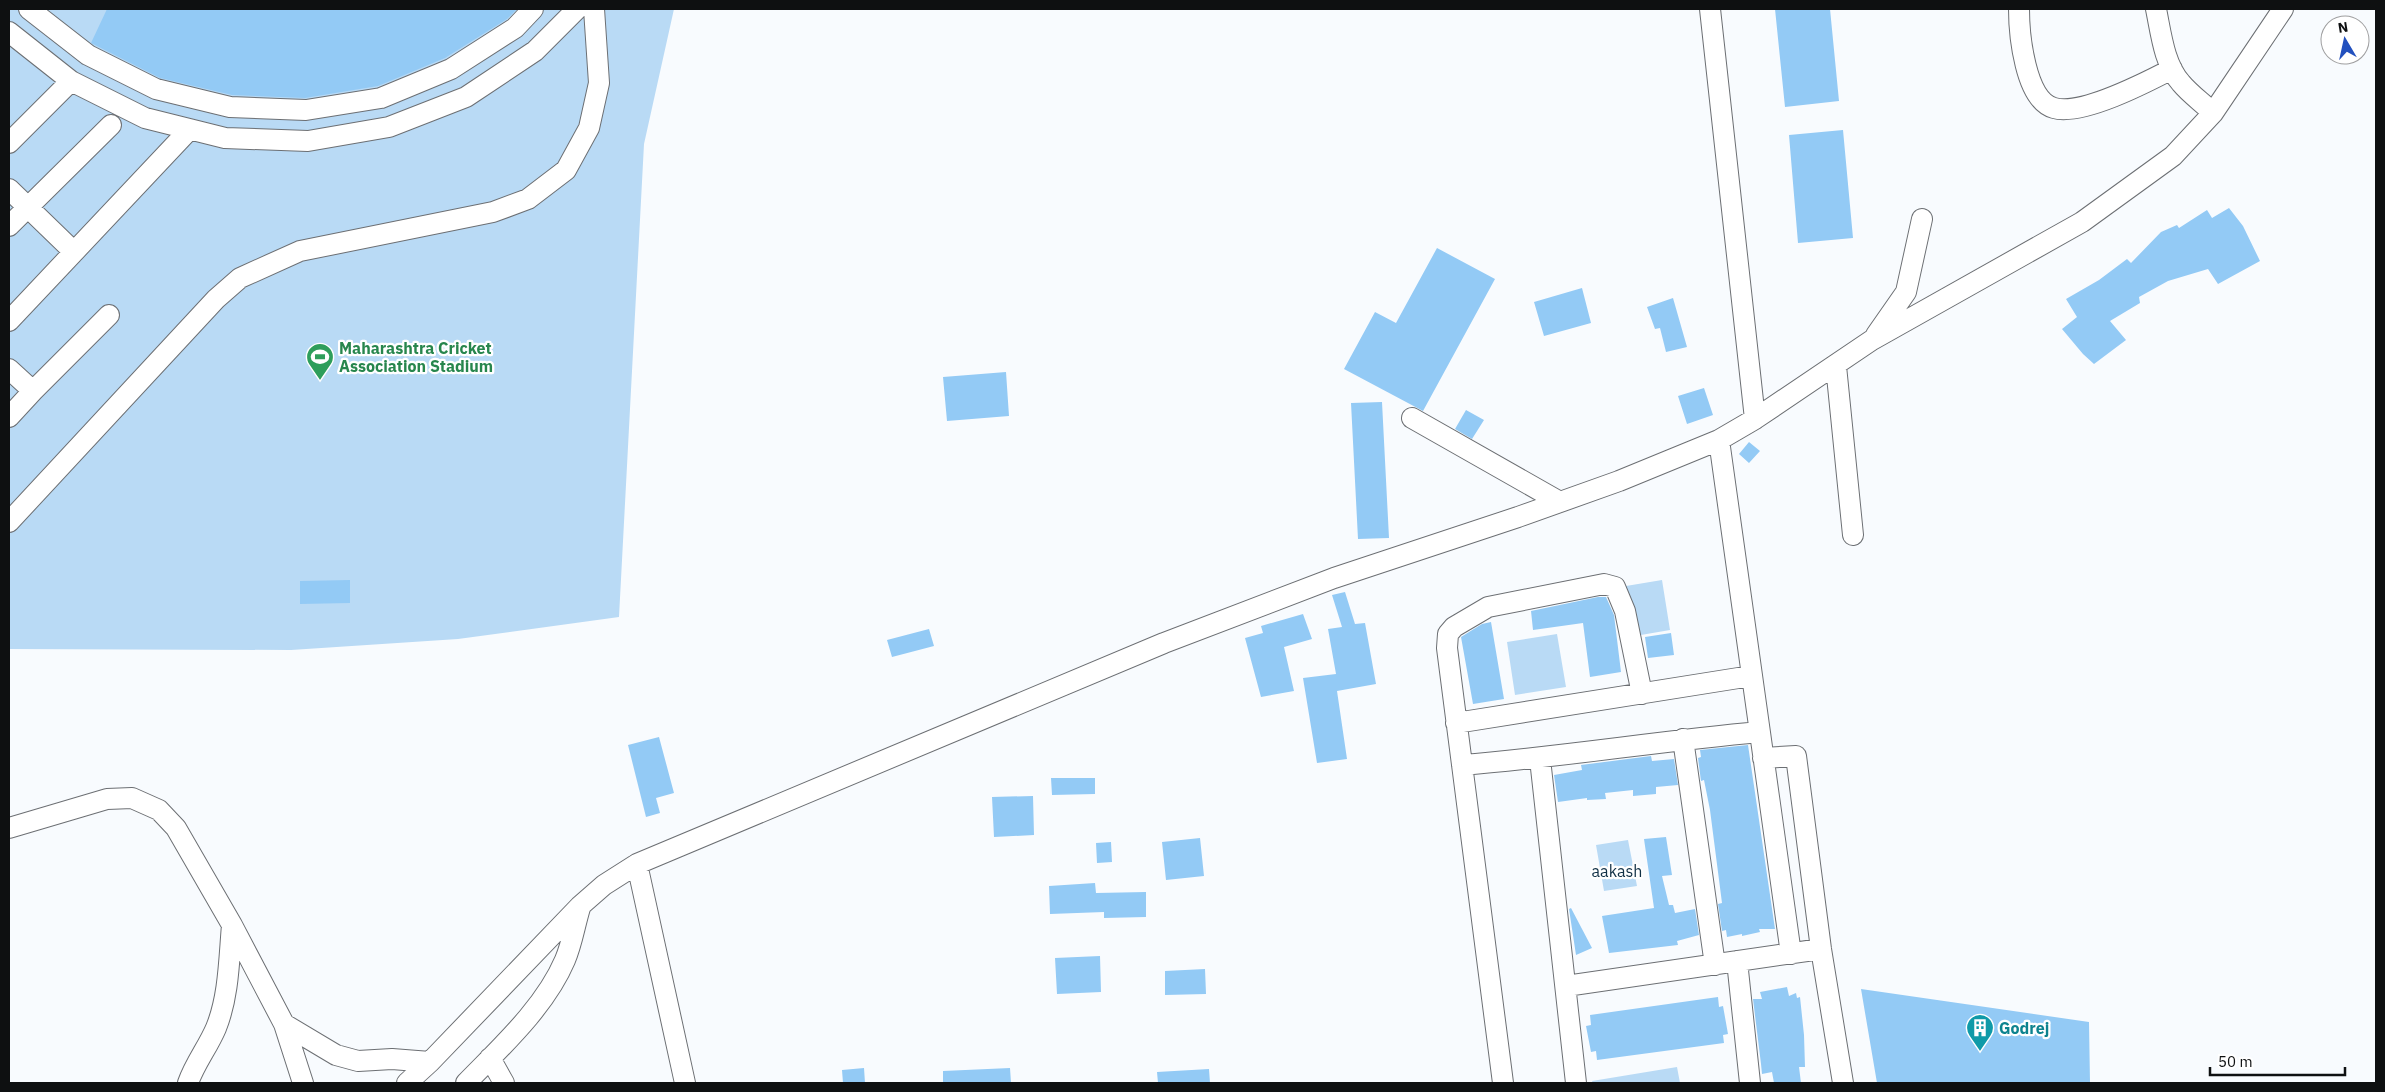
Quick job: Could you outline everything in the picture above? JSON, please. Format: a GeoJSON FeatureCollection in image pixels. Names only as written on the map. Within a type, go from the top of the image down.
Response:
{"type":"FeatureCollection","features":[{"type":"Feature","properties":{"kind":"street"},"geometry":{"type":"LineString","coordinates":[[29,9],[88,55],[156,89],[230,107],[306,110],[381,98],[451,70],[515,28],[533,9]]}},
{"type":"Feature","properties":{"kind":"street"},"geometry":{"type":"LineString","coordinates":[[13,43],[71,81],[145,118],[225,138],[308,141],[389,127],[466,97],[535,51],[577,9]]}},
{"type":"Feature","properties":{"kind":"street"},"geometry":{"type":"LineString","coordinates":[[9,522],[216,298],[240,278],[300,251],[493,212],[528,199],[566,170],[589,128],[599,83],[594,9]]}},
{"type":"Feature","properties":{"kind":"street"},"geometry":{"type":"LineString","coordinates":[[1710,9],[1755,419]]}},
{"type":"Feature","properties":{"kind":"street"},"geometry":{"type":"LineString","coordinates":[[2019,9],[2026,63],[2032,87],[2044,101],[2054,108],[2070,109],[2088,105],[2138,86],[2172,69]]}},
{"type":"Feature","properties":{"kind":"street"},"geometry":{"type":"LineString","coordinates":[[2156,9],[2162,40],[2172,69],[2180,83],[2213,113]]}},
{"type":"Feature","properties":{"kind":"street"},"geometry":{"type":"LineString","coordinates":[[407,1083],[430,1062],[580,906],[604,885],[637,864],[1173,639],[1334,578],[1560,502],[1719,440],[1755,419],[1872,340],[2082,222],[2173,156],[2213,113],[2283,9]]}},
{"type":"Feature","properties":{"kind":"street"},"geometry":{"type":"LineString","coordinates":[[9,143],[71,81]]}},
{"type":"Feature","properties":{"kind":"street"},"geometry":{"type":"LineString","coordinates":[[9,226],[27,206],[111,125]]}},
{"type":"Feature","properties":{"kind":"street"},"geometry":{"type":"LineString","coordinates":[[9,320],[190,129]]}},
{"type":"Feature","properties":{"kind":"street"},"geometry":{"type":"LineString","coordinates":[[9,189],[74,252]]}},
{"type":"Feature","properties":{"kind":"street"},"geometry":{"type":"LineString","coordinates":[[1872,340],[1906,292],[1922,219]]}},
{"type":"Feature","properties":{"kind":"street"},"geometry":{"type":"LineString","coordinates":[[9,417],[109,316]]}},
{"type":"Feature","properties":{"kind":"street"},"geometry":{"type":"LineString","coordinates":[[1836,366],[1853,535]]}},
{"type":"Feature","properties":{"kind":"street"},"geometry":{"type":"LineString","coordinates":[[9,368],[33,391]]}},
{"type":"Feature","properties":{"kind":"street"},"geometry":{"type":"LineString","coordinates":[[1412,418],[1560,502]]}},
{"type":"Feature","properties":{"kind":"street"},"geometry":{"type":"LineString","coordinates":[[1719,440],[1791,954]]}},
{"type":"Feature","properties":{"kind":"street"},"geometry":{"type":"LineString","coordinates":[[1503,1083],[1456,723],[1447,648],[1448,634],[1454,627],[1488,607],[1604,584],[1615,588],[1624,610],[1642,694]]}},
{"type":"Feature","properties":{"kind":"street"},"geometry":{"type":"LineString","coordinates":[[1456,723],[1751,676]]}},
{"type":"Feature","properties":{"kind":"street"},"geometry":{"type":"LineString","coordinates":[[1462,765],[1540,759],[1683,739],[1759,732]]}},
{"type":"Feature","properties":{"kind":"street"},"geometry":{"type":"LineString","coordinates":[[1683,739],[1715,965]]}},
{"type":"Feature","properties":{"kind":"street"},"geometry":{"type":"LineString","coordinates":[[1763,758],[1796,756],[1821,949],[1843,1083]]}},
{"type":"Feature","properties":{"kind":"street"},"geometry":{"type":"LineString","coordinates":[[1540,759],[1576,1083]]}},
{"type":"Feature","properties":{"kind":"street"},"geometry":{"type":"LineString","coordinates":[[9,828],[107,799],[132,798],[159,810],[176,828],[232,925],[284,1024],[303,1083]]}},
{"type":"Feature","properties":{"kind":"street"},"geometry":{"type":"LineString","coordinates":[[637,864],[685,1083]]}},
{"type":"Feature","properties":{"kind":"street"},"geometry":{"type":"LineString","coordinates":[[466,1083],[524,1022],[565,960],[580,906]]}},
{"type":"Feature","properties":{"kind":"street"},"geometry":{"type":"LineString","coordinates":[[188,1083],[194,1065],[216,1030],[225,1002],[232,925]]}},
{"type":"Feature","properties":{"kind":"street"},"geometry":{"type":"LineString","coordinates":[[1566,986],[1821,949]]}},
{"type":"Feature","properties":{"kind":"street"},"geometry":{"type":"LineString","coordinates":[[1737,962],[1750,1083]]}},
{"type":"Feature","properties":{"kind":"street"},"geometry":{"type":"LineString","coordinates":[[284,1024],[336,1055],[358,1061],[392,1059],[430,1062]]}},
{"type":"Feature","properties":{"kind":"street"},"geometry":{"type":"LineString","coordinates":[[490,1058],[504,1083]]}},
{"type":"Feature","properties":{"kind":"green space","name":"Maharashtra Cricket Association Stadium"},"geometry":{"type":"Polygon","coordinates":[[[9,9],[674,9],[644,144],[619,617],[458,639],[291,650],[9,649],[9,9]]]}},
{"type":"Feature","properties":{"kind":"green space"},"geometry":{"type":"Polygon","coordinates":[[[1662,580],[1670,630],[1635,636],[1626,586],[1662,580]]]}},
{"type":"Feature","properties":{"kind":"green space"},"geometry":{"type":"Polygon","coordinates":[[[1557,634],[1566,687],[1515,695],[1507,642],[1557,634]]]}},
{"type":"Feature","properties":{"kind":"green space","name":"aakash"},"geometry":{"type":"Polygon","coordinates":[[[1628,840],[1637,886],[1604,891],[1596,845],[1628,840]]]}},
{"type":"Feature","properties":{"kind":"green space"},"geometry":{"type":"Polygon","coordinates":[[[1677,1067],[1680,1083],[1593,1083],[1592,1081],[1677,1067]]]}},
{"type":"Feature","properties":{"kind":"building"},"geometry":{"type":"Polygon","coordinates":[[[107,9],[517,9],[507,19],[445,58],[378,86],[305,98],[232,95],[160,78],[91,43],[107,9]]]}},
{"type":"Feature","properties":{"kind":"building"},"geometry":{"type":"Polygon","coordinates":[[[1775,9],[1830,9],[1839,101],[1785,107],[1775,9]]]}},
{"type":"Feature","properties":{"kind":"building"},"geometry":{"type":"Polygon","coordinates":[[[1843,130],[1853,238],[1798,243],[1789,135],[1843,130]]]}},
{"type":"Feature","properties":{"kind":"building"},"geometry":{"type":"Polygon","coordinates":[[[2229,208],[2243,226],[2260,261],[2218,284],[2208,269],[2168,281],[2139,297],[2140,303],[2110,321],[2126,340],[2094,364],[2083,354],[2062,329],[2077,317],[2066,299],[2099,280],[2127,259],[2131,263],[2161,232],[2177,225],[2179,228],[2207,210],[2212,218],[2229,208]]]}},
{"type":"Feature","properties":{"kind":"building"},"geometry":{"type":"Polygon","coordinates":[[[1437,248],[1495,279],[1423,411],[1344,369],[1375,312],[1396,323],[1437,248]]]}},
{"type":"Feature","properties":{"kind":"building"},"geometry":{"type":"Polygon","coordinates":[[[1582,288],[1591,323],[1544,336],[1534,302],[1582,288]]]}},
{"type":"Feature","properties":{"kind":"building"},"geometry":{"type":"Polygon","coordinates":[[[1673,298],[1687,347],[1666,352],[1660,328],[1655,329],[1647,307],[1673,298]]]}},
{"type":"Feature","properties":{"kind":"building"},"geometry":{"type":"Polygon","coordinates":[[[1006,372],[1009,416],[947,421],[943,377],[1006,372]]]}},
{"type":"Feature","properties":{"kind":"building"},"geometry":{"type":"Polygon","coordinates":[[[1704,388],[1713,415],[1687,424],[1678,396],[1704,388]]]}},
{"type":"Feature","properties":{"kind":"building"},"geometry":{"type":"Polygon","coordinates":[[[1382,402],[1389,538],[1358,539],[1351,403],[1382,402]]]}},
{"type":"Feature","properties":{"kind":"building"},"geometry":{"type":"Polygon","coordinates":[[[1466,410],[1484,420],[1472,439],[1455,429],[1466,410]]]}},
{"type":"Feature","properties":{"kind":"building"},"geometry":{"type":"Polygon","coordinates":[[[1749,442],[1760,451],[1749,463],[1739,454],[1749,442]]]}},
{"type":"Feature","properties":{"kind":"building"},"geometry":{"type":"Polygon","coordinates":[[[350,580],[350,603],[300,604],[300,581],[350,580]]]}},
{"type":"Feature","properties":{"kind":"building"},"geometry":{"type":"Polygon","coordinates":[[[1345,592],[1355,624],[1365,623],[1376,684],[1337,691],[1347,759],[1317,763],[1303,678],[1336,674],[1328,629],[1342,627],[1332,595],[1345,592]]]}},
{"type":"Feature","properties":{"kind":"building"},"geometry":{"type":"Polygon","coordinates":[[[1606,597],[1614,615],[1621,672],[1590,677],[1583,623],[1533,630],[1531,611],[1606,597]]]}},
{"type":"Feature","properties":{"kind":"building"},"geometry":{"type":"Polygon","coordinates":[[[1303,614],[1312,639],[1284,647],[1294,691],[1261,697],[1245,638],[1263,633],[1261,626],[1303,614]]]}},
{"type":"Feature","properties":{"kind":"building"},"geometry":{"type":"Polygon","coordinates":[[[1491,622],[1504,699],[1473,704],[1461,637],[1482,624],[1491,622]]]}},
{"type":"Feature","properties":{"kind":"building"},"geometry":{"type":"Polygon","coordinates":[[[929,629],[934,646],[892,657],[887,640],[929,629]]]}},
{"type":"Feature","properties":{"kind":"building"},"geometry":{"type":"Polygon","coordinates":[[[1671,633],[1674,655],[1648,658],[1645,637],[1671,633]]]}},
{"type":"Feature","properties":{"kind":"building"},"geometry":{"type":"Polygon","coordinates":[[[659,737],[674,793],[656,798],[660,813],[646,817],[628,745],[659,737]]]}},
{"type":"Feature","properties":{"kind":"building"},"geometry":{"type":"Polygon","coordinates":[[[1748,745],[1775,929],[1759,929],[1760,932],[1727,937],[1726,930],[1722,931],[1718,904],[1722,903],[1710,810],[1704,780],[1701,781],[1698,758],[1701,757],[1700,750],[1748,745]]]}},
{"type":"Feature","properties":{"kind":"building"},"geometry":{"type":"Polygon","coordinates":[[[1651,756],[1652,761],[1674,759],[1678,785],[1656,787],[1656,794],[1633,796],[1633,790],[1605,793],[1606,799],[1587,800],[1587,798],[1558,802],[1554,775],[1582,770],[1581,765],[1651,756]]]}},
{"type":"Feature","properties":{"kind":"building"},"geometry":{"type":"Polygon","coordinates":[[[1051,778],[1095,778],[1095,794],[1052,795],[1051,778]]]}},
{"type":"Feature","properties":{"kind":"building"},"geometry":{"type":"Polygon","coordinates":[[[1033,796],[1034,835],[994,837],[992,797],[1033,796]]]}},
{"type":"Feature","properties":{"kind":"building"},"geometry":{"type":"Polygon","coordinates":[[[1666,837],[1672,875],[1662,876],[1669,905],[1673,905],[1675,913],[1695,909],[1699,935],[1677,941],[1678,945],[1609,953],[1602,916],[1654,908],[1644,839],[1666,837]]]}},
{"type":"Feature","properties":{"kind":"building"},"geometry":{"type":"Polygon","coordinates":[[[1200,838],[1204,876],[1166,880],[1162,842],[1200,838]]]}},
{"type":"Feature","properties":{"kind":"building"},"geometry":{"type":"Polygon","coordinates":[[[1111,842],[1112,862],[1097,863],[1096,843],[1111,842]]]}},
{"type":"Feature","properties":{"kind":"building"},"geometry":{"type":"Polygon","coordinates":[[[1095,883],[1096,893],[1146,892],[1146,917],[1104,918],[1104,912],[1050,914],[1049,886],[1095,883]]]}},
{"type":"Feature","properties":{"kind":"building"},"geometry":{"type":"Polygon","coordinates":[[[1571,908],[1592,948],[1576,955],[1569,909],[1571,908]]]}},
{"type":"Feature","properties":{"kind":"building"},"geometry":{"type":"Polygon","coordinates":[[[1100,956],[1101,992],[1057,994],[1055,958],[1100,956]]]}},
{"type":"Feature","properties":{"kind":"building"},"geometry":{"type":"Polygon","coordinates":[[[1205,969],[1206,994],[1165,995],[1165,971],[1205,969]]]}},
{"type":"Feature","properties":{"kind":"building"},"geometry":{"type":"Polygon","coordinates":[[[1787,987],[1789,996],[1796,993],[1797,998],[1800,997],[1805,1067],[1799,1067],[1801,1083],[1774,1083],[1772,1072],[1762,1074],[1753,999],[1762,999],[1760,992],[1787,987]]]}},
{"type":"Feature","properties":{"kind":"building","name":"Godrej"},"geometry":{"type":"Polygon","coordinates":[[[1861,989],[2089,1022],[2090,1083],[1877,1083],[1861,989]]]}},
{"type":"Feature","properties":{"kind":"building"},"geometry":{"type":"Polygon","coordinates":[[[1718,997],[1719,1007],[1723,1006],[1728,1034],[1723,1035],[1724,1043],[1597,1060],[1596,1051],[1591,1052],[1586,1026],[1591,1025],[1590,1015],[1718,997]]]}},
{"type":"Feature","properties":{"kind":"building"},"geometry":{"type":"Polygon","coordinates":[[[864,1068],[865,1083],[843,1083],[842,1070],[864,1068]]]}},
{"type":"Feature","properties":{"kind":"building"},"geometry":{"type":"Polygon","coordinates":[[[1010,1068],[1011,1083],[943,1083],[943,1071],[1010,1068]]]}},
{"type":"Feature","properties":{"kind":"building"},"geometry":{"type":"Polygon","coordinates":[[[1209,1069],[1210,1083],[1158,1083],[1157,1072],[1209,1069]]]}},
{"type":"Feature","properties":{"kind":"place","name":"Maharashtra Cricket Association Stadium"},"geometry":{"type":"Point","coordinates":[320,381]}},
{"type":"Feature","properties":{"kind":"place","name":"Godrej"},"geometry":{"type":"Point","coordinates":[1980,1052]}}]}
